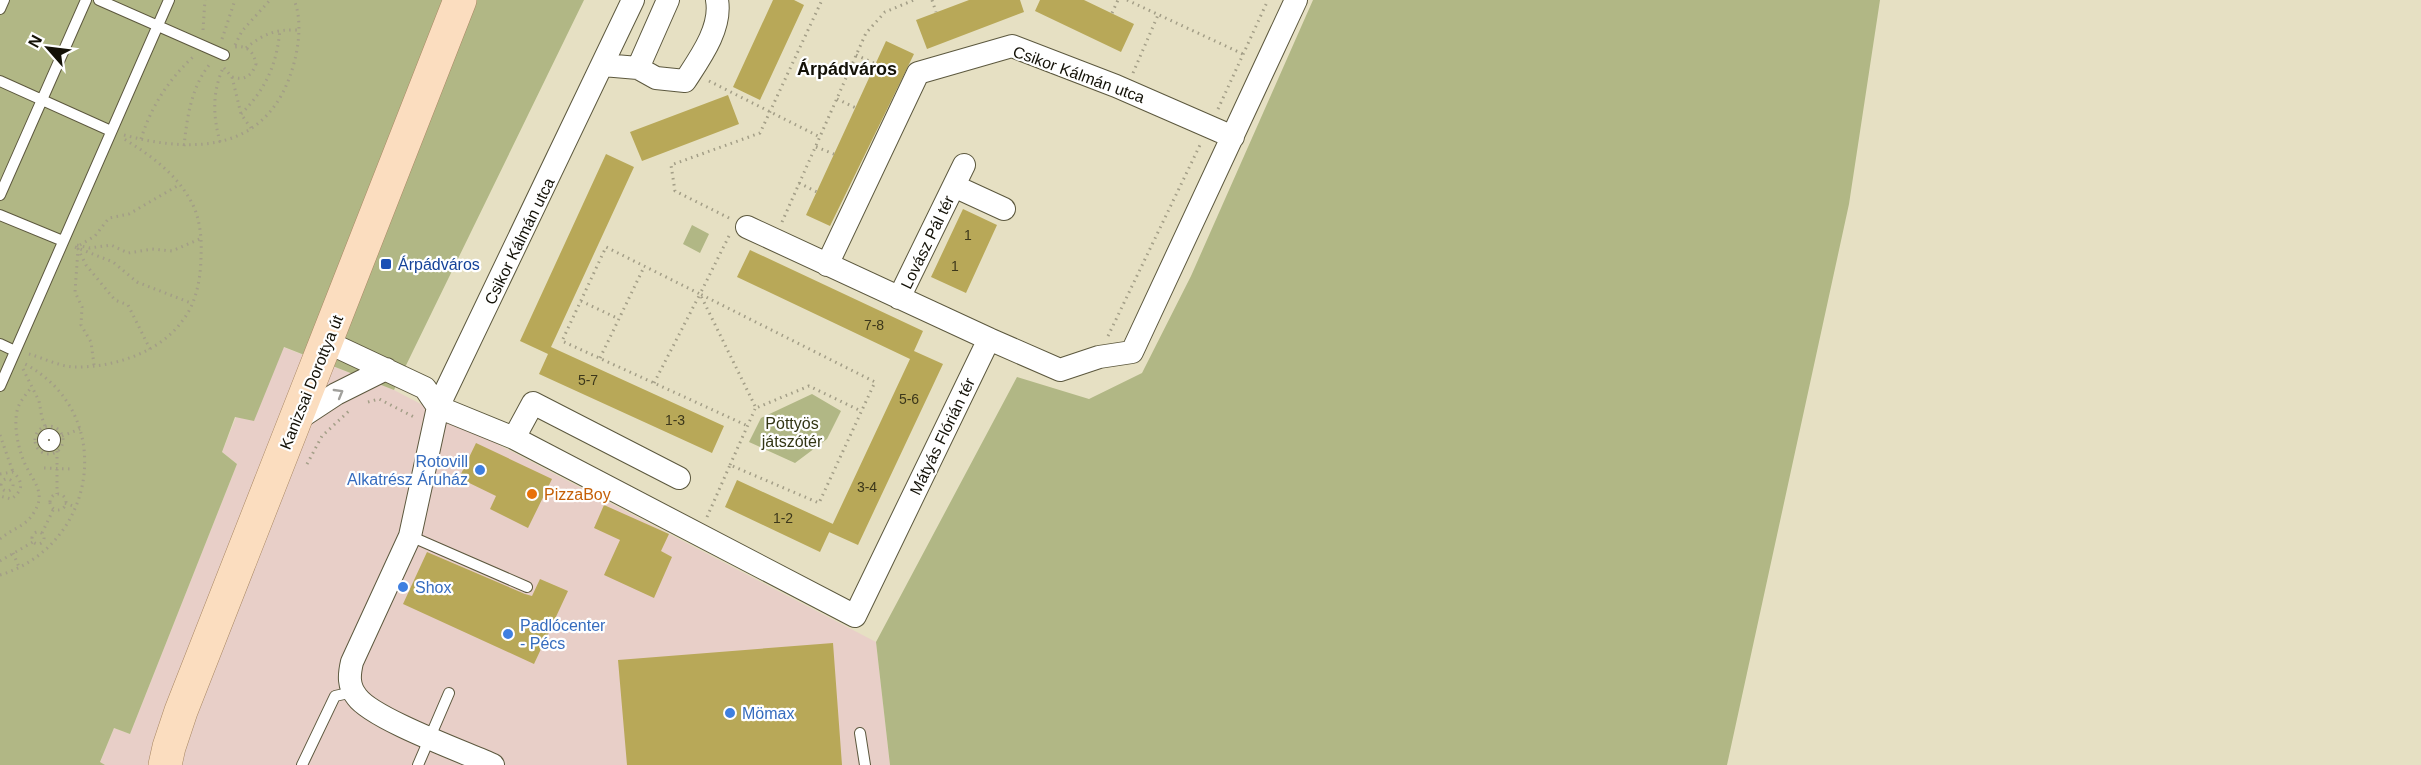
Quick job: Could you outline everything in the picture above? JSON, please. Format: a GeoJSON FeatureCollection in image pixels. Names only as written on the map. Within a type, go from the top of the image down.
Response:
{"type":"FeatureCollection","features":[{"type":"Feature","properties":{"kind":"main road","name":"Kanizsai Dorottya út"},"geometry":{"type":"LineString","coordinates":[[165,765],[168,747],[181,711],[460,0]]}},
{"type":"Feature","properties":{"kind":"street","name":"Csikor Kálmán utca"},"geometry":{"type":"LineString","coordinates":[[353,692],[349,673],[352,662],[410,536],[436,417],[633,0]]}},
{"type":"Feature","properties":{"kind":"street"},"geometry":{"type":"LineString","coordinates":[[638,68],[668,0]]}},
{"type":"Feature","properties":{"kind":"street"},"geometry":{"type":"LineString","coordinates":[[603,65],[638,68],[656,78],[686,81],[705,51],[719,10],[717,0]]}},
{"type":"Feature","properties":{"kind":"street"},"geometry":{"type":"LineString","coordinates":[[742,224],[1060,370],[1099,357],[1132,352],[1296,0]]}},
{"type":"Feature","properties":{"kind":"street","name":"Csikor Kálmán utca"},"geometry":{"type":"LineString","coordinates":[[827,265],[918,73],[1012,46],[1125,90],[1233,137]]}},
{"type":"Feature","properties":{"kind":"street","name":"Lovász Pál tér"},"geometry":{"type":"LineString","coordinates":[[899,298],[964,165]]}},
{"type":"Feature","properties":{"kind":"street","name":"Lovász Pál tér"},"geometry":{"type":"LineString","coordinates":[[954,186],[1004,209]]}},
{"type":"Feature","properties":{"kind":"street","name":"Mátyás Flórián tér"},"geometry":{"type":"LineString","coordinates":[[699,535],[855,616],[989,339]]}},
{"type":"Feature","properties":{"kind":"street"},"geometry":{"type":"LineString","coordinates":[[327,342],[425,388],[436,417],[514,438],[699,535]]}},
{"type":"Feature","properties":{"kind":"street"},"geometry":{"type":"LineString","coordinates":[[295,421],[336,394],[386,369]]}},
{"type":"Feature","properties":{"kind":"street"},"geometry":{"type":"LineString","coordinates":[[514,438],[533,404],[679,478]]}},
{"type":"Feature","properties":{"kind":"street"},"geometry":{"type":"LineString","coordinates":[[353,692],[373,712],[493,765]]}},
{"type":"Feature","properties":{"kind":"lane"},"geometry":{"type":"LineString","coordinates":[[0,9],[4,0]]}},
{"type":"Feature","properties":{"kind":"lane"},"geometry":{"type":"LineString","coordinates":[[0,195],[86,0]]}},
{"type":"Feature","properties":{"kind":"lane"},"geometry":{"type":"LineString","coordinates":[[99,0],[222,54]]}},
{"type":"Feature","properties":{"kind":"lane"},"geometry":{"type":"LineString","coordinates":[[0,386],[169,0]]}},
{"type":"Feature","properties":{"kind":"lane"},"geometry":{"type":"LineString","coordinates":[[0,81],[111,131]]}},
{"type":"Feature","properties":{"kind":"lane"},"geometry":{"type":"LineString","coordinates":[[0,215],[63,242]]}},
{"type":"Feature","properties":{"kind":"lane"},"geometry":{"type":"LineString","coordinates":[[0,344],[16,350]]}},
{"type":"Feature","properties":{"kind":"lane"},"geometry":{"type":"LineString","coordinates":[[410,536],[527,587]]}},
{"type":"Feature","properties":{"kind":"lane"},"geometry":{"type":"LineString","coordinates":[[302,765],[335,696],[353,692]]}},
{"type":"Feature","properties":{"kind":"lane"},"geometry":{"type":"LineString","coordinates":[[418,765],[449,693]]}},
{"type":"Feature","properties":{"kind":"lane"},"geometry":{"type":"LineString","coordinates":[[860,733],[865,765]]}},
{"type":"Feature","properties":{"kind":"path"},"geometry":{"type":"LineString","coordinates":[[141,140],[150,111],[166,86],[204,47],[205,0]]}},
{"type":"Feature","properties":{"kind":"path"},"geometry":{"type":"LineString","coordinates":[[220,142],[215,123],[216,85],[224,68],[222,54],[224,27],[235,0]]}},
{"type":"Feature","properties":{"kind":"path"},"geometry":{"type":"LineString","coordinates":[[184,146],[186,120],[193,95],[204,71],[222,54],[234,47],[242,31],[270,0]]}},
{"type":"Feature","properties":{"kind":"path"},"geometry":{"type":"LineString","coordinates":[[111,131],[141,140],[184,146],[232,139],[262,121],[288,85],[299,46],[294,0]]}},
{"type":"Feature","properties":{"kind":"path"},"geometry":{"type":"LineString","coordinates":[[654,383],[700,294],[742,224],[675,191],[671,165],[760,133],[822,0]]}},
{"type":"Feature","properties":{"kind":"path"},"geometry":{"type":"LineString","coordinates":[[780,227],[866,33],[885,12],[914,0]]}},
{"type":"Feature","properties":{"kind":"path"},"geometry":{"type":"LineString","coordinates":[[932,0],[936,12]]}},
{"type":"Feature","properties":{"kind":"path"},"geometry":{"type":"LineString","coordinates":[[1112,13],[1118,0]]}},
{"type":"Feature","properties":{"kind":"path"},"geometry":{"type":"LineString","coordinates":[[1127,0],[1265,64]]}},
{"type":"Feature","properties":{"kind":"path"},"geometry":{"type":"LineString","coordinates":[[1099,357],[1268,0]]}},
{"type":"Feature","properties":{"kind":"path"},"geometry":{"type":"LineString","coordinates":[[1125,90],[1158,15]]}},
{"type":"Feature","properties":{"kind":"path"},"geometry":{"type":"LineString","coordinates":[[246,48],[261,36],[280,29],[298,30]]}},
{"type":"Feature","properties":{"kind":"path"},"geometry":{"type":"LineString","coordinates":[[241,114],[256,99],[270,77],[278,54],[280,29]]}},
{"type":"Feature","properties":{"kind":"path"},"geometry":{"type":"LineString","coordinates":[[232,77],[244,78],[254,70],[255,57],[246,48],[234,47]]}},
{"type":"Feature","properties":{"kind":"path"},"geometry":{"type":"LineString","coordinates":[[856,55],[876,64]]}},
{"type":"Feature","properties":{"kind":"path"},"geometry":{"type":"LineString","coordinates":[[224,68],[232,77],[241,114],[251,128]]}},
{"type":"Feature","properties":{"kind":"path"},"geometry":{"type":"LineString","coordinates":[[691,72],[820,137]]}},
{"type":"Feature","properties":{"kind":"path"},"geometry":{"type":"LineString","coordinates":[[837,99],[855,108]]}},
{"type":"Feature","properties":{"kind":"path"},"geometry":{"type":"LineString","coordinates":[[16,350],[71,367],[111,364],[150,350],[183,320],[201,280],[202,238],[193,206],[179,185],[151,155],[111,131]]}},
{"type":"Feature","properties":{"kind":"path"},"geometry":{"type":"LineString","coordinates":[[816,146],[834,154]]}},
{"type":"Feature","properties":{"kind":"path"},"geometry":{"type":"LineString","coordinates":[[799,183],[817,192]]}},
{"type":"Feature","properties":{"kind":"path"},"geometry":{"type":"LineString","coordinates":[[79,247],[95,236],[109,218],[129,214],[179,185]]}},
{"type":"Feature","properties":{"kind":"path"},"geometry":{"type":"LineString","coordinates":[[79,247],[111,245],[128,253],[152,249],[172,251],[202,238]]}},
{"type":"Feature","properties":{"kind":"path"},"geometry":{"type":"LineString","coordinates":[[63,242],[113,262],[136,282],[191,303]]}},
{"type":"Feature","properties":{"kind":"path"},"geometry":{"type":"LineString","coordinates":[[79,247],[86,265],[116,300],[128,305],[150,350]]}},
{"type":"Feature","properties":{"kind":"path"},"geometry":{"type":"LineString","coordinates":[[79,247],[75,292],[82,307],[81,325],[91,342],[94,365]]}},
{"type":"Feature","properties":{"kind":"path"},"geometry":{"type":"LineString","coordinates":[[730,465],[819,503],[875,382],[606,248],[562,341],[748,426]]}},
{"type":"Feature","properties":{"kind":"path"},"geometry":{"type":"LineString","coordinates":[[600,358],[644,267]]}},
{"type":"Feature","properties":{"kind":"path"},"geometry":{"type":"LineString","coordinates":[[700,294],[756,408]]}},
{"type":"Feature","properties":{"kind":"path"},"geometry":{"type":"LineString","coordinates":[[581,301],[619,319]]}},
{"type":"Feature","properties":{"kind":"path"},"geometry":{"type":"LineString","coordinates":[[0,575],[42,554],[55,541],[76,507],[85,467],[80,429],[70,406],[47,378],[21,362],[25,377],[39,401],[47,430]]}},
{"type":"Feature","properties":{"kind":"path"},"geometry":{"type":"LineString","coordinates":[[0,539],[24,526],[40,501],[40,490],[25,464],[16,426],[19,406],[32,386]]}},
{"type":"Feature","properties":{"kind":"path"},"geometry":{"type":"LineString","coordinates":[[699,535],[756,408],[809,386],[861,411]]}},
{"type":"Feature","properties":{"kind":"path"},"geometry":{"type":"LineString","coordinates":[[364,403],[380,399],[436,417]]}},
{"type":"Feature","properties":{"kind":"path"},"geometry":{"type":"LineString","coordinates":[[306,465],[322,436],[356,405]]}},
{"type":"Feature","properties":{"kind":"path"},"geometry":{"type":"LineString","coordinates":[[57,451],[43,453],[37,448],[35,439],[38,431],[54,427],[62,436],[63,441],[57,451],[57,494]]}},
{"type":"Feature","properties":{"kind":"path"},"geometry":{"type":"LineString","coordinates":[[62,436],[80,429]]}},
{"type":"Feature","properties":{"kind":"path"},"geometry":{"type":"LineString","coordinates":[[0,435],[13,472],[19,478],[22,486],[18,494],[11,499],[1,497],[0,503]]}},
{"type":"Feature","properties":{"kind":"path"},"geometry":{"type":"LineString","coordinates":[[44,468],[72,469]]}},
{"type":"Feature","properties":{"kind":"path"},"geometry":{"type":"LineString","coordinates":[[0,474],[13,472]]}},
{"type":"Feature","properties":{"kind":"path"},"geometry":{"type":"LineString","coordinates":[[6,479],[13,483],[14,486],[9,492],[2,488],[1,484],[6,479]]}},
{"type":"Feature","properties":{"kind":"path"},"geometry":{"type":"LineString","coordinates":[[57,494],[64,496],[65,503],[61,509],[54,508],[50,502],[51,497],[57,494]]}},
{"type":"Feature","properties":{"kind":"path"},"geometry":{"type":"LineString","coordinates":[[65,503],[76,507]]}},
{"type":"Feature","properties":{"kind":"path"},"geometry":{"type":"LineString","coordinates":[[0,561],[33,542],[40,544],[43,542],[42,533],[54,508]]}},
{"type":"Feature","properties":{"kind":"path"},"geometry":{"type":"LineString","coordinates":[[33,542],[33,534],[42,533]]}},
{"type":"Feature","properties":{"kind":"path"},"geometry":{"type":"LineString","coordinates":[[13,553],[19,567]]}},
{"type":"Feature","properties":{"kind":"shaded area"},"geometry":{"type":"Polygon","coordinates":[[[283,347],[394,390],[876,642],[890,765],[105,765],[100,763],[114,728],[130,734],[237,464],[222,452],[236,417],[254,420],[283,347]]]}},
{"type":"Feature","properties":{"kind":"green space"},"geometry":{"type":"Polygon","coordinates":[[[0,0],[584,0],[394,390],[284,347],[254,421],[235,417],[222,452],[237,464],[130,734],[114,728],[100,762],[105,765],[0,765],[0,0]]]}},
{"type":"Feature","properties":{"kind":"green space"},"geometry":{"type":"Polygon","coordinates":[[[1313,0],[1880,0],[1849,204],[1727,765],[890,765],[876,642],[1017,377],[1089,399],[1142,373],[1191,276],[1313,0]]]}},
{"type":"Feature","properties":{"kind":"green space"},"geometry":{"type":"Polygon","coordinates":[[[692,225],[709,234],[700,253],[683,244],[692,225]]]}},
{"type":"Feature","properties":{"kind":"green space","name":"Pöttyös játszótér"},"geometry":{"type":"Polygon","coordinates":[[[812,394],[841,411],[827,439],[795,463],[749,442],[761,418],[812,394]]]}},
{"type":"Feature","properties":{"kind":"building"},"geometry":{"type":"Polygon","coordinates":[[[773,0],[794,0],[804,5],[760,100],[733,87],[773,0]]]}},
{"type":"Feature","properties":{"kind":"building"},"geometry":{"type":"Polygon","coordinates":[[[969,0],[1020,0],[1024,12],[927,49],[916,20],[969,0]]]}},
{"type":"Feature","properties":{"kind":"building"},"geometry":{"type":"Polygon","coordinates":[[[1040,0],[1084,0],[1134,24],[1121,52],[1035,11],[1040,0]]]}},
{"type":"Feature","properties":{"kind":"building"},"geometry":{"type":"Polygon","coordinates":[[[886,41],[914,54],[830,226],[806,215],[886,41]]]}},
{"type":"Feature","properties":{"kind":"building"},"geometry":{"type":"Polygon","coordinates":[[[728,95],[739,124],[642,161],[630,132],[728,95]]]}},
{"type":"Feature","properties":{"kind":"building"},"geometry":{"type":"Polygon","coordinates":[[[606,154],[634,167],[551,347],[724,426],[712,453],[539,374],[548,354],[520,341],[606,154]]]}},
{"type":"Feature","properties":{"kind":"building"},"geometry":{"type":"Polygon","coordinates":[[[963,209],[997,225],[966,293],[931,277],[963,209]]]}},
{"type":"Feature","properties":{"kind":"building"},"geometry":{"type":"Polygon","coordinates":[[[750,250],[923,331],[914,351],[943,364],[858,545],[829,532],[910,359],[737,277],[750,250]]]}},
{"type":"Feature","properties":{"kind":"building"},"geometry":{"type":"Polygon","coordinates":[[[476,443],[552,479],[528,528],[490,509],[496,496],[459,478],[476,443]]]}},
{"type":"Feature","properties":{"kind":"building"},"geometry":{"type":"Polygon","coordinates":[[[737,480],[833,524],[820,552],[725,507],[737,480]]]}},
{"type":"Feature","properties":{"kind":"building"},"geometry":{"type":"Polygon","coordinates":[[[604,505],[669,534],[661,551],[672,557],[654,598],[604,575],[620,540],[594,528],[604,505]]]}},
{"type":"Feature","properties":{"kind":"building","name":"Padlócenter - Pécs"},"geometry":{"type":"Polygon","coordinates":[[[427,552],[532,596],[540,579],[568,591],[534,664],[403,604],[427,552]]]}},
{"type":"Feature","properties":{"kind":"building","name":"Mömax"},"geometry":{"type":"Polygon","coordinates":[[[833,643],[842,765],[627,765],[618,660],[833,643]]]}},
{"type":"Feature","properties":{"kind":"place","name":"Árpádváros"},"geometry":{"type":"Point","coordinates":[386,264]}},
{"type":"Feature","properties":{"kind":"place","name":"Rotovill Alkatrész Áruház"},"geometry":{"type":"Point","coordinates":[480,470]}},
{"type":"Feature","properties":{"kind":"place","name":"PizzaBoy"},"geometry":{"type":"Point","coordinates":[532,494]}},
{"type":"Feature","properties":{"kind":"place","name":"Shox"},"geometry":{"type":"Point","coordinates":[403,587]}},
{"type":"Feature","properties":{"kind":"place","name":"Padlócenter - Pécs"},"geometry":{"type":"Point","coordinates":[508,634]}},
{"type":"Feature","properties":{"kind":"place","name":"Mömax"},"geometry":{"type":"Point","coordinates":[730,713]}},
{"type":"Feature","properties":{"kind":"district","name":"Árpádváros"},"geometry":{"type":"Point","coordinates":[847,69]}}]}
